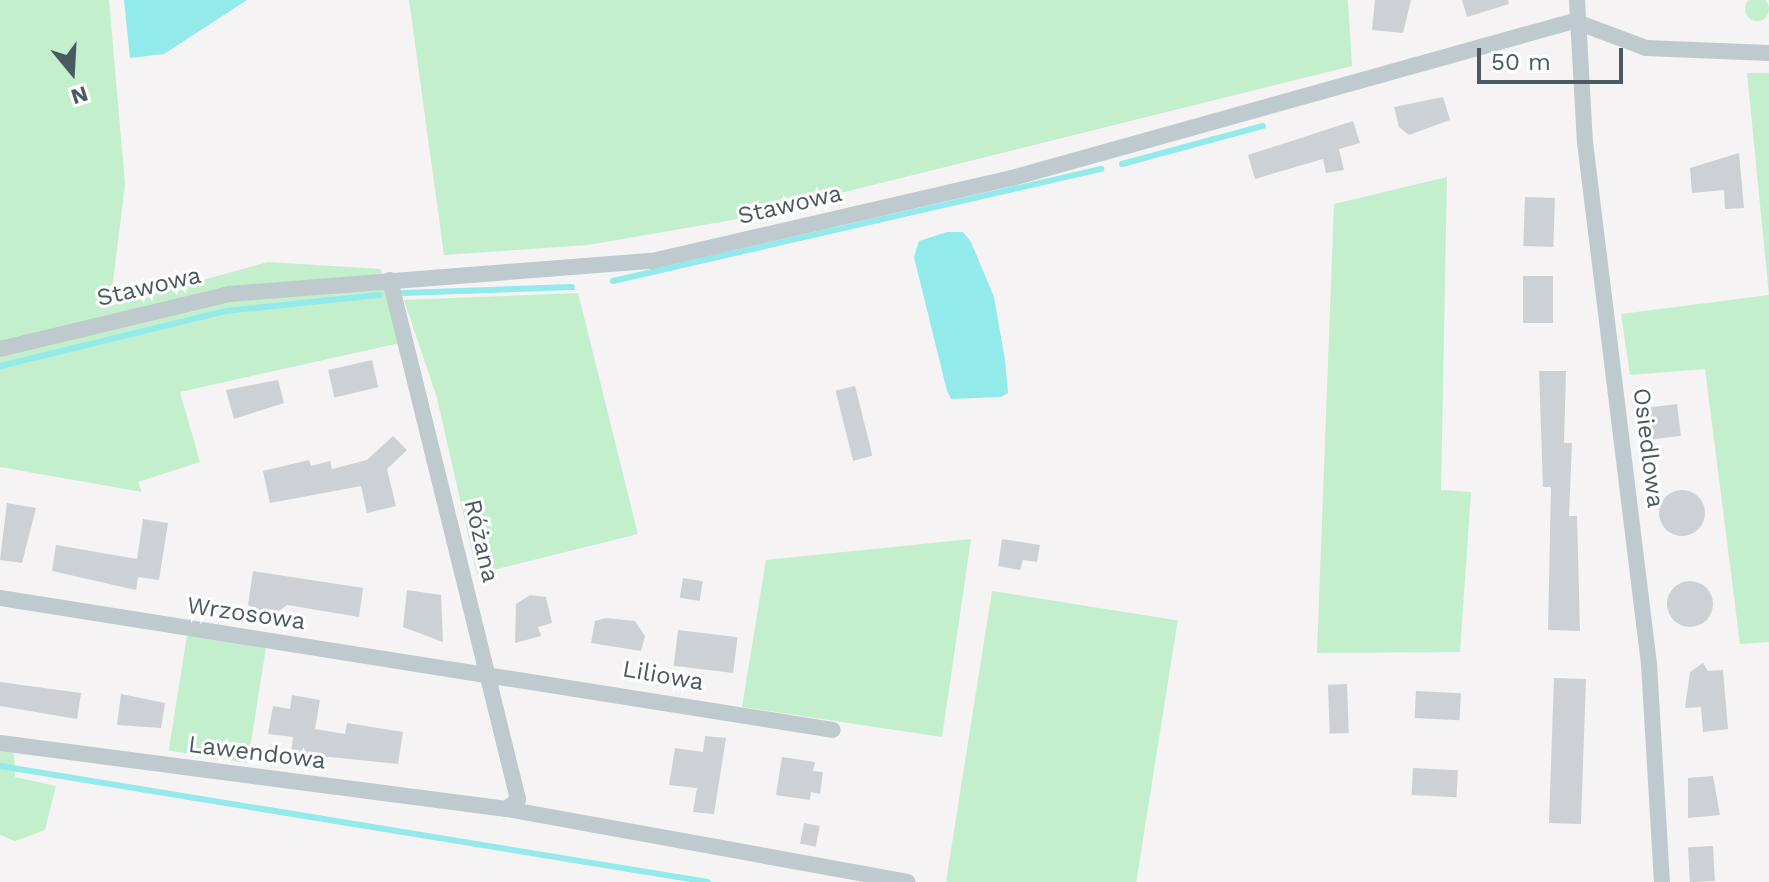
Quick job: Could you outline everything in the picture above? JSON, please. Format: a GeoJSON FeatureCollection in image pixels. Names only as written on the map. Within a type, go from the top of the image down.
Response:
{"type":"FeatureCollection","features":[{"type":"Feature","properties":{"kind":"street","name":"Osiedlowa"},"geometry":{"type":"LineString","coordinates":[[1577,0],[1574,21],[1649,664],[1662,882]]}},
{"type":"Feature","properties":{"kind":"street"},"geometry":{"type":"LineString","coordinates":[[1574,21],[1646,48],[1769,53]]}},
{"type":"Feature","properties":{"kind":"street","name":"Stawowa"},"geometry":{"type":"LineString","coordinates":[[0,349],[229,294],[652,261],[1012,178],[1574,21]]}},
{"type":"Feature","properties":{"kind":"street","name":"Różana"},"geometry":{"type":"LineString","coordinates":[[390,280],[518,799],[507,809]]}},
{"type":"Feature","properties":{"kind":"street","name":"Wrzosowa"},"geometry":{"type":"LineString","coordinates":[[0,598],[486,670]]}},
{"type":"Feature","properties":{"kind":"street","name":"Liliowa"},"geometry":{"type":"LineString","coordinates":[[486,670],[833,730]]}},
{"type":"Feature","properties":{"kind":"street","name":"Lawendowa"},"geometry":{"type":"LineString","coordinates":[[0,743],[507,809],[907,882]]}},
{"type":"Feature","properties":{"kind":"green space"},"geometry":{"type":"Polygon","coordinates":[[[1757,-3],[1765,1],[1769,9],[1765,17],[1757,21],[1749,17],[1745,9],[1749,1],[1757,-3]]]}},
{"type":"Feature","properties":{"kind":"green space"},"geometry":{"type":"Polygon","coordinates":[[[0,0],[109,0],[125,184],[110,306],[268,262],[381,269],[400,343],[180,392],[200,462],[138,482],[142,492],[0,467],[0,0]]]}},
{"type":"Feature","properties":{"kind":"green space"},"geometry":{"type":"Polygon","coordinates":[[[409,0],[1348,0],[1352,66],[732,220],[588,245],[444,255],[409,0]]]}},
{"type":"Feature","properties":{"kind":"green space"},"geometry":{"type":"Polygon","coordinates":[[[1747,73],[1769,73],[1769,295],[1747,73]]]}},
{"type":"Feature","properties":{"kind":"green space"},"geometry":{"type":"Polygon","coordinates":[[[1447,177],[1441,490],[1471,492],[1460,652],[1317,653],[1334,204],[1447,177]]]}},
{"type":"Feature","properties":{"kind":"green space"},"geometry":{"type":"Polygon","coordinates":[[[578,293],[638,534],[477,574],[437,398],[404,300],[578,293]]]}},
{"type":"Feature","properties":{"kind":"green space"},"geometry":{"type":"Polygon","coordinates":[[[1769,295],[1769,642],[1740,644],[1705,369],[1630,375],[1621,314],[1769,295]]]}},
{"type":"Feature","properties":{"kind":"green space"},"geometry":{"type":"Polygon","coordinates":[[[971,539],[942,737],[742,707],[766,560],[971,539]]]}},
{"type":"Feature","properties":{"kind":"green space"},"geometry":{"type":"Polygon","coordinates":[[[992,591],[1178,620],[1136,882],[946,881],[992,591]]]}},
{"type":"Feature","properties":{"kind":"green space"},"geometry":{"type":"Polygon","coordinates":[[[187,635],[266,648],[248,763],[169,751],[187,635]]]}},
{"type":"Feature","properties":{"kind":"green space"},"geometry":{"type":"Polygon","coordinates":[[[0,751],[14,751],[15,777],[56,786],[45,830],[15,841],[0,835],[0,751]]]}},
{"type":"Feature","properties":{"kind":"water"},"geometry":{"type":"Polygon","coordinates":[[[124,0],[247,0],[164,54],[130,58],[124,0]]]}},
{"type":"Feature","properties":{"kind":"water"},"geometry":{"type":"Polygon","coordinates":[[[947,232],[963,232],[971,242],[994,297],[1008,393],[1001,397],[951,399],[947,391],[914,257],[919,241],[947,232]]]}},
{"type":"Feature","properties":{"kind":"building"},"geometry":{"type":"Polygon","coordinates":[[[1375,0],[1411,0],[1403,33],[1372,30],[1375,0]]]}},
{"type":"Feature","properties":{"kind":"building"},"geometry":{"type":"Polygon","coordinates":[[[1462,0],[1508,0],[1509,4],[1467,17],[1462,0]]]}},
{"type":"Feature","properties":{"kind":"building"},"geometry":{"type":"Polygon","coordinates":[[[1443,97],[1450,120],[1409,135],[1399,127],[1394,107],[1443,97]]]}},
{"type":"Feature","properties":{"kind":"building"},"geometry":{"type":"Polygon","coordinates":[[[1353,121],[1360,143],[1339,149],[1344,170],[1326,173],[1323,159],[1255,179],[1248,155],[1353,121]]]}},
{"type":"Feature","properties":{"kind":"building"},"geometry":{"type":"Polygon","coordinates":[[[1739,153],[1744,208],[1725,209],[1724,190],[1692,193],[1690,168],[1739,153]]]}},
{"type":"Feature","properties":{"kind":"building"},"geometry":{"type":"Polygon","coordinates":[[[1525,197],[1555,198],[1553,247],[1523,246],[1525,197]]]}},
{"type":"Feature","properties":{"kind":"building"},"geometry":{"type":"Polygon","coordinates":[[[1523,276],[1553,276],[1553,323],[1523,323],[1523,276]]]}},
{"type":"Feature","properties":{"kind":"building"},"geometry":{"type":"Polygon","coordinates":[[[372,360],[378,387],[334,397],[328,370],[372,360]]]}},
{"type":"Feature","properties":{"kind":"building"},"geometry":{"type":"Polygon","coordinates":[[[1539,371],[1566,371],[1564,443],[1572,443],[1569,516],[1577,516],[1580,631],[1548,630],[1551,487],[1543,487],[1539,371]]]}},
{"type":"Feature","properties":{"kind":"building"},"geometry":{"type":"Polygon","coordinates":[[[278,380],[284,403],[234,419],[226,390],[278,380]]]}},
{"type":"Feature","properties":{"kind":"building"},"geometry":{"type":"Polygon","coordinates":[[[855,386],[872,456],[853,461],[836,391],[855,386]]]}},
{"type":"Feature","properties":{"kind":"building"},"geometry":{"type":"Polygon","coordinates":[[[1677,404],[1681,436],[1653,439],[1649,407],[1677,404]]]}},
{"type":"Feature","properties":{"kind":"building"},"geometry":{"type":"Polygon","coordinates":[[[393,436],[407,450],[387,469],[396,506],[367,513],[361,486],[270,503],[263,471],[309,460],[311,466],[330,461],[332,469],[367,460],[393,436]]]}},
{"type":"Feature","properties":{"kind":"building"},"geometry":{"type":"Polygon","coordinates":[[[1682,490],[1698,497],[1705,513],[1698,529],[1682,536],[1666,529],[1659,513],[1666,497],[1682,490]]]}},
{"type":"Feature","properties":{"kind":"building"},"geometry":{"type":"Polygon","coordinates":[[[7,503],[36,508],[22,563],[0,560],[7,503]]]}},
{"type":"Feature","properties":{"kind":"building"},"geometry":{"type":"Polygon","coordinates":[[[143,519],[168,523],[159,580],[138,577],[136,590],[52,571],[56,545],[137,559],[143,519]]]}},
{"type":"Feature","properties":{"kind":"building"},"geometry":{"type":"Polygon","coordinates":[[[1002,539],[1040,545],[1037,562],[1023,560],[1020,570],[998,566],[1002,539]]]}},
{"type":"Feature","properties":{"kind":"building"},"geometry":{"type":"Polygon","coordinates":[[[253,571],[363,588],[359,617],[287,605],[278,612],[255,609],[248,605],[253,571]]]}},
{"type":"Feature","properties":{"kind":"building"},"geometry":{"type":"Polygon","coordinates":[[[683,578],[703,581],[700,601],[680,598],[683,578]]]}},
{"type":"Feature","properties":{"kind":"building"},"geometry":{"type":"Polygon","coordinates":[[[1690,581],[1706,588],[1713,604],[1706,620],[1690,627],[1674,620],[1667,604],[1674,588],[1690,581]]]}},
{"type":"Feature","properties":{"kind":"building"},"geometry":{"type":"Polygon","coordinates":[[[407,590],[441,595],[443,642],[403,627],[407,590]]]}},
{"type":"Feature","properties":{"kind":"building"},"geometry":{"type":"Polygon","coordinates":[[[530,595],[546,597],[552,623],[538,627],[541,636],[515,643],[516,604],[530,595]]]}},
{"type":"Feature","properties":{"kind":"building"},"geometry":{"type":"Polygon","coordinates":[[[606,618],[635,621],[645,636],[641,651],[591,643],[595,621],[606,618]]]}},
{"type":"Feature","properties":{"kind":"building"},"geometry":{"type":"Polygon","coordinates":[[[678,630],[738,637],[733,673],[674,666],[678,630]]]}},
{"type":"Feature","properties":{"kind":"building"},"geometry":{"type":"Polygon","coordinates":[[[1703,663],[1708,671],[1723,670],[1728,729],[1703,732],[1701,707],[1685,708],[1690,672],[1703,663]]]}},
{"type":"Feature","properties":{"kind":"building"},"geometry":{"type":"Polygon","coordinates":[[[1554,678],[1586,679],[1581,824],[1549,823],[1554,678]]]}},
{"type":"Feature","properties":{"kind":"building"},"geometry":{"type":"Polygon","coordinates":[[[0,682],[81,693],[77,719],[0,706],[0,682]]]}},
{"type":"Feature","properties":{"kind":"building"},"geometry":{"type":"Polygon","coordinates":[[[1347,684],[1349,733],[1330,734],[1328,685],[1347,684]]]}},
{"type":"Feature","properties":{"kind":"building"},"geometry":{"type":"Polygon","coordinates":[[[1416,691],[1461,693],[1460,720],[1415,718],[1416,691]]]}},
{"type":"Feature","properties":{"kind":"building"},"geometry":{"type":"Polygon","coordinates":[[[121,694],[165,703],[161,728],[117,725],[121,694]]]}},
{"type":"Feature","properties":{"kind":"building"},"geometry":{"type":"Polygon","coordinates":[[[292,695],[320,700],[315,729],[345,734],[347,723],[403,732],[398,764],[291,753],[293,737],[268,734],[273,706],[290,709],[292,695]]]}},
{"type":"Feature","properties":{"kind":"building"},"geometry":{"type":"Polygon","coordinates":[[[705,736],[726,738],[714,814],[693,812],[697,788],[669,785],[675,748],[703,752],[705,736]]]}},
{"type":"Feature","properties":{"kind":"building"},"geometry":{"type":"Polygon","coordinates":[[[782,757],[815,762],[813,771],[823,772],[820,794],[811,792],[810,800],[776,795],[782,757]]]}},
{"type":"Feature","properties":{"kind":"building"},"geometry":{"type":"Polygon","coordinates":[[[1413,768],[1458,770],[1457,797],[1412,795],[1413,768]]]}},
{"type":"Feature","properties":{"kind":"building"},"geometry":{"type":"Polygon","coordinates":[[[1713,776],[1720,815],[1688,818],[1688,778],[1713,776]]]}},
{"type":"Feature","properties":{"kind":"building"},"geometry":{"type":"Polygon","coordinates":[[[804,823],[820,826],[816,847],[800,844],[804,823]]]}},
{"type":"Feature","properties":{"kind":"building"},"geometry":{"type":"Polygon","coordinates":[[[1713,846],[1715,881],[1690,882],[1688,847],[1713,846]]]}},
{"type":"Feature","properties":{"kind":"waterway"},"geometry":{"type":"LineString","coordinates":[[1122,164],[1263,126]]}},
{"type":"Feature","properties":{"kind":"waterway"},"geometry":{"type":"LineString","coordinates":[[613,281],[1101,169]]}},
{"type":"Feature","properties":{"kind":"waterway"},"geometry":{"type":"LineString","coordinates":[[403,293],[572,287]]}},
{"type":"Feature","properties":{"kind":"waterway"},"geometry":{"type":"LineString","coordinates":[[0,366],[226,311],[379,295]]}},
{"type":"Feature","properties":{"kind":"waterway"},"geometry":{"type":"LineString","coordinates":[[0,766],[708,882]]}}]}
